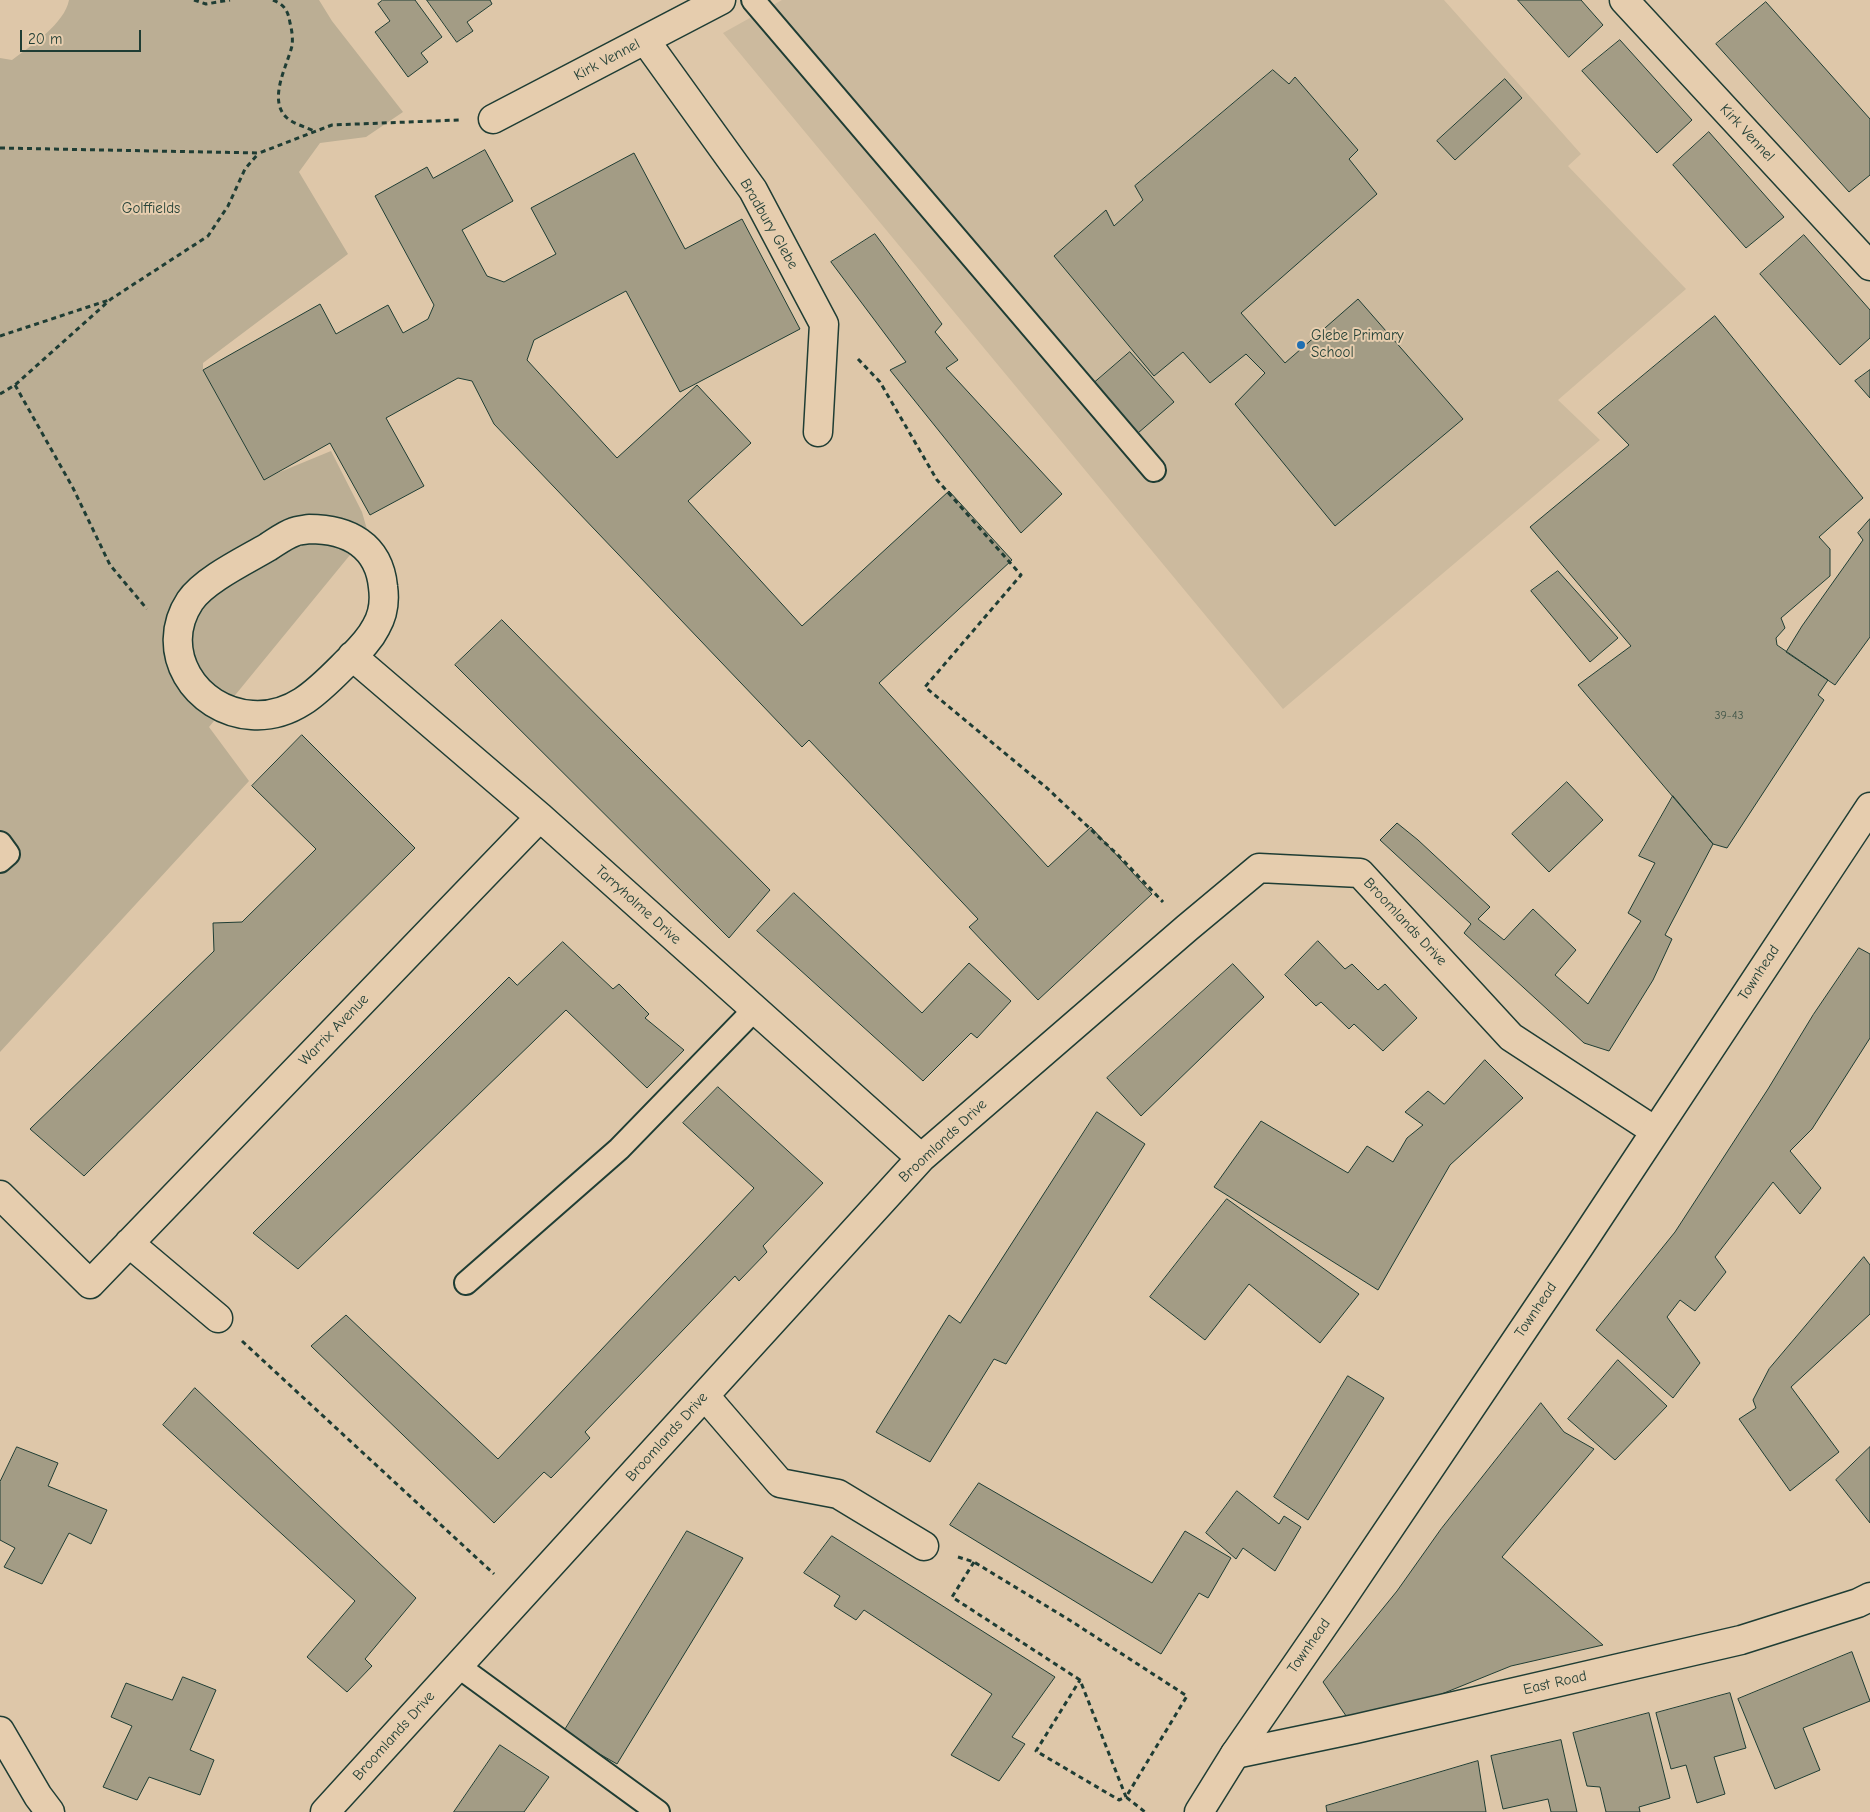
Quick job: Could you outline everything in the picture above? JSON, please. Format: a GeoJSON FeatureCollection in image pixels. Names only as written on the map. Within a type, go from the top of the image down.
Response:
{"type":"FeatureCollection","features":[{"type":"Feature","properties":{"kind":"street","name":"Kirk Vennel"},"geometry":{"type":"LineString","coordinates":[[493,119],[721,0]]}},
{"type":"Feature","properties":{"kind":"street","name":"Kirk Vennel"},"geometry":{"type":"LineString","coordinates":[[1624,0],[1870,266]]}},
{"type":"Feature","properties":{"kind":"street","name":"Bradbury Glebe"},"geometry":{"type":"LineString","coordinates":[[645,40],[753,190],[824,324]]}},
{"type":"Feature","properties":{"kind":"street"},"geometry":{"type":"LineString","coordinates":[[818,432],[824,324]]}},
{"type":"Feature","properties":{"kind":"street"},"geometry":{"type":"LineString","coordinates":[[324,529],[346,535],[364,546],[375,557],[382,576],[384,596],[377,626],[368,640],[352,656],[319,690],[302,703],[282,712],[261,716],[238,714],[222,708],[207,699],[194,686],[184,670],[179,653],[177,639],[179,624],[191,598],[222,574],[294,532],[324,529]]}},
{"type":"Feature","properties":{"kind":"street","name":"Tarryholme Drive"},"geometry":{"type":"LineString","coordinates":[[352,656],[540,817],[921,1158]]}},
{"type":"Feature","properties":{"kind":"street","name":"Townhead"},"geometry":{"type":"LineString","coordinates":[[1199,1812],[1235,1754],[1342,1598],[1870,807]]}},
{"type":"Feature","properties":{"kind":"street","name":"Warrix Avenue"},"geometry":{"type":"LineString","coordinates":[[0,1195],[90,1284],[540,817]]}},
{"type":"Feature","properties":{"kind":"street","name":"Broomlands Drive"},"geometry":{"type":"LineString","coordinates":[[325,1812],[921,1158],[1259,868],[1360,873],[1511,1037],[1655,1131]]}},
{"type":"Feature","properties":{"kind":"street"},"geometry":{"type":"LineString","coordinates":[[129,1243],[218,1318]]}},
{"type":"Feature","properties":{"kind":"street"},"geometry":{"type":"LineString","coordinates":[[705,1396],[780,1483],[838,1494],[924,1546]]}},
{"type":"Feature","properties":{"kind":"street","name":"East Road"},"geometry":{"type":"LineString","coordinates":[[1235,1754],[1356,1729],[1741,1640],[1870,1598]]}},
{"type":"Feature","properties":{"kind":"street"},"geometry":{"type":"LineString","coordinates":[[0,1731],[37,1807]]}},
{"type":"Feature","properties":{"kind":"lane"},"geometry":{"type":"LineString","coordinates":[[753,0],[1154,470]]}},
{"type":"Feature","properties":{"kind":"lane"},"geometry":{"type":"LineString","coordinates":[[0,843],[8,854],[0,861]]}},
{"type":"Feature","properties":{"kind":"lane"},"geometry":{"type":"LineString","coordinates":[[466,1283],[619,1149],[755,1009]]}},
{"type":"Feature","properties":{"kind":"lane"},"geometry":{"type":"LineString","coordinates":[[458,1666],[658,1812]]}},
{"type":"Feature","properties":{"kind":"path"},"geometry":{"type":"LineString","coordinates":[[194,0],[206,4],[230,0]]}},
{"type":"Feature","properties":{"kind":"path"},"geometry":{"type":"LineString","coordinates":[[273,0],[280,3],[289,12],[291,29],[292,45],[280,81],[279,97],[282,110],[286,118],[315,131]]}},
{"type":"Feature","properties":{"kind":"path"},"geometry":{"type":"LineString","coordinates":[[0,148],[259,153],[332,125],[493,119]]}},
{"type":"Feature","properties":{"kind":"path"},"geometry":{"type":"LineString","coordinates":[[0,394],[15,385],[111,299],[208,236],[228,206],[245,169],[259,153]]}},
{"type":"Feature","properties":{"kind":"path"},"geometry":{"type":"LineString","coordinates":[[0,336],[111,299]]}},
{"type":"Feature","properties":{"kind":"path"},"geometry":{"type":"LineString","coordinates":[[824,324],[880,382],[937,480],[1022,575],[925,687],[1047,788],[1119,856],[1187,928]]}},
{"type":"Feature","properties":{"kind":"path"},"geometry":{"type":"LineString","coordinates":[[15,385],[73,488],[110,565],[144,607],[156,616],[179,624]]}},
{"type":"Feature","properties":{"kind":"path"},"geometry":{"type":"LineString","coordinates":[[218,1318],[520,1598]]}},
{"type":"Feature","properties":{"kind":"path"},"geometry":{"type":"LineString","coordinates":[[924,1546],[974,1562],[1188,1696],[1126,1796],[1119,1800],[1036,1752],[1080,1680]]}},
{"type":"Feature","properties":{"kind":"path"},"geometry":{"type":"LineString","coordinates":[[974,1562],[952,1596],[1080,1680],[1126,1796],[1145,1812]]}},
{"type":"Feature","properties":{"kind":"shaded area","name":"Glebe Primary School"},"geometry":{"type":"Polygon","coordinates":[[[782,0],[1444,0],[1581,154],[1568,166],[1686,289],[1558,400],[1600,440],[1283,709],[723,33],[782,0]]]}},
{"type":"Feature","properties":{"kind":"green space","name":"Golffields"},"geometry":{"type":"Polygon","coordinates":[[[69,0],[319,0],[332,21],[403,112],[366,137],[320,143],[299,172],[348,254],[203,363],[203,370],[263,479],[331,451],[362,512],[368,533],[209,727],[249,781],[0,1052],[0,58],[12,60],[37,41],[61,17],[69,0]]]}},
{"type":"Feature","properties":{"kind":"building"},"geometry":{"type":"Polygon","coordinates":[[[383,0],[415,0],[442,37],[421,53],[428,62],[408,77],[375,32],[390,21],[378,4],[383,0]]]}},
{"type":"Feature","properties":{"kind":"building"},"geometry":{"type":"Polygon","coordinates":[[[427,0],[490,0],[492,4],[467,22],[473,31],[457,42],[427,0]]]}},
{"type":"Feature","properties":{"kind":"building"},"geometry":{"type":"Polygon","coordinates":[[[1518,0],[1581,0],[1603,25],[1569,57],[1518,0]]]}},
{"type":"Feature","properties":{"kind":"building"},"geometry":{"type":"Polygon","coordinates":[[[1766,2],[1870,119],[1870,175],[1849,192],[1716,44],[1766,2]]]}},
{"type":"Feature","properties":{"kind":"building"},"geometry":{"type":"Polygon","coordinates":[[[1620,40],[1692,120],[1657,153],[1582,71],[1620,40]]]}},
{"type":"Feature","properties":{"kind":"building"},"geometry":{"type":"Polygon","coordinates":[[[1273,70],[1289,84],[1295,77],[1358,150],[1349,159],[1377,194],[1241,313],[1285,363],[1358,299],[1463,419],[1335,526],[1235,404],[1265,373],[1246,354],[1210,383],[1183,352],[1154,376],[1054,256],[1106,210],[1114,226],[1143,200],[1135,186],[1273,70]]]}},
{"type":"Feature","properties":{"kind":"building"},"geometry":{"type":"Polygon","coordinates":[[[1505,79],[1522,98],[1455,160],[1437,141],[1505,79]]]}},
{"type":"Feature","properties":{"kind":"building"},"geometry":{"type":"Polygon","coordinates":[[[1709,132],[1784,217],[1746,248],[1673,165],[1709,132]]]}},
{"type":"Feature","properties":{"kind":"building"},"geometry":{"type":"Polygon","coordinates":[[[485,150],[513,201],[462,230],[487,276],[504,282],[556,254],[531,208],[634,153],[685,249],[742,219],[800,329],[680,392],[626,291],[534,340],[527,360],[617,458],[697,385],[751,443],[688,501],[802,626],[949,491],[1012,560],[879,683],[1048,867],[1091,827],[1152,894],[1038,1000],[969,927],[978,919],[809,740],[802,747],[494,424],[472,381],[458,378],[386,418],[424,486],[370,515],[330,443],[264,480],[203,370],[320,304],[336,334],[388,305],[403,333],[428,319],[434,305],[375,196],[427,167],[433,178],[485,150]]]}},
{"type":"Feature","properties":{"kind":"building"},"geometry":{"type":"Polygon","coordinates":[[[875,234],[942,324],[935,332],[958,360],[946,368],[1062,494],[1021,533],[890,370],[906,362],[831,262],[875,234]]]}},
{"type":"Feature","properties":{"kind":"building"},"geometry":{"type":"Polygon","coordinates":[[[1804,235],[1870,310],[1870,338],[1840,365],[1760,274],[1804,235]]]}},
{"type":"Feature","properties":{"kind":"building"},"geometry":{"type":"Polygon","coordinates":[[[1715,316],[1863,498],[1819,537],[1830,549],[1830,576],[1781,618],[1785,628],[1776,638],[1777,645],[1828,680],[1818,695],[1824,700],[1727,848],[1713,844],[1578,685],[1631,646],[1530,527],[1629,445],[1598,413],[1715,316]]]}},
{"type":"Feature","properties":{"kind":"building"},"geometry":{"type":"Polygon","coordinates":[[[1130,352],[1174,402],[1138,433],[1094,383],[1130,352]]]}},
{"type":"Feature","properties":{"kind":"building"},"geometry":{"type":"Polygon","coordinates":[[[1870,370],[1870,398],[1855,381],[1870,370]]]}},
{"type":"Feature","properties":{"kind":"building"},"geometry":{"type":"Polygon","coordinates":[[[1870,519],[1870,637],[1835,685],[1786,652],[1802,626],[1863,540],[1858,533],[1870,519]]]}},
{"type":"Feature","properties":{"kind":"building"},"geometry":{"type":"Polygon","coordinates":[[[1558,571],[1618,638],[1590,662],[1531,591],[1558,571]]]}},
{"type":"Feature","properties":{"kind":"building"},"geometry":{"type":"Polygon","coordinates":[[[502,620],[770,890],[729,938],[455,665],[502,620]]]}},
{"type":"Feature","properties":{"kind":"building"},"geometry":{"type":"Polygon","coordinates":[[[302,735],[415,848],[84,1176],[30,1129],[214,951],[213,923],[242,922],[316,849],[252,786],[302,735]]]}},
{"type":"Feature","properties":{"kind":"building"},"geometry":{"type":"Polygon","coordinates":[[[1567,782],[1603,820],[1549,872],[1512,834],[1567,782]]]}},
{"type":"Feature","properties":{"kind":"building"},"geometry":{"type":"Polygon","coordinates":[[[1673,796],[1713,844],[1665,935],[1672,939],[1653,980],[1609,1051],[1584,1043],[1464,933],[1471,924],[1380,840],[1397,823],[1490,907],[1478,919],[1504,940],[1533,909],[1576,950],[1555,975],[1588,1004],[1641,921],[1628,913],[1655,863],[1639,856],[1673,796]]]}},
{"type":"Feature","properties":{"kind":"building"},"geometry":{"type":"Polygon","coordinates":[[[794,893],[922,1013],[969,963],[1011,1001],[977,1038],[971,1033],[923,1081],[757,931],[794,893]]]}},
{"type":"Feature","properties":{"kind":"building"},"geometry":{"type":"Polygon","coordinates":[[[1318,941],[1345,969],[1352,964],[1378,990],[1385,984],[1417,1018],[1383,1051],[1354,1024],[1349,1029],[1321,1002],[1316,1006],[1285,975],[1318,941]]]}},
{"type":"Feature","properties":{"kind":"building"},"geometry":{"type":"Polygon","coordinates":[[[563,942],[613,989],[619,984],[649,1014],[645,1018],[684,1050],[647,1088],[566,1010],[298,1269],[253,1233],[509,977],[517,985],[563,942]]]}},
{"type":"Feature","properties":{"kind":"building"},"geometry":{"type":"Polygon","coordinates":[[[1859,948],[1870,954],[1870,1038],[1812,1129],[1790,1151],[1821,1188],[1800,1214],[1773,1182],[1715,1257],[1726,1272],[1695,1311],[1680,1300],[1667,1317],[1700,1363],[1673,1398],[1596,1330],[1675,1232],[1768,1089],[1813,1015],[1859,948]]]}},
{"type":"Feature","properties":{"kind":"building"},"geometry":{"type":"Polygon","coordinates":[[[1233,964],[1264,997],[1141,1116],[1107,1078],[1233,964]]]}},
{"type":"Feature","properties":{"kind":"building"},"geometry":{"type":"Polygon","coordinates":[[[1485,1060],[1523,1098],[1450,1165],[1378,1290],[1214,1187],[1261,1121],[1348,1173],[1367,1146],[1393,1162],[1407,1138],[1423,1125],[1405,1112],[1428,1091],[1444,1104],[1485,1060]]]}},
{"type":"Feature","properties":{"kind":"building"},"geometry":{"type":"Polygon","coordinates":[[[718,1087],[823,1183],[763,1246],[767,1252],[739,1281],[735,1276],[585,1432],[590,1438],[551,1478],[544,1472],[494,1523],[311,1346],[346,1315],[498,1459],[754,1188],[683,1123],[718,1087]]]}},
{"type":"Feature","properties":{"kind":"building"},"geometry":{"type":"Polygon","coordinates":[[[1097,1112],[1145,1144],[1006,1364],[994,1359],[930,1462],[876,1432],[949,1315],[960,1323],[1097,1112]]]}},
{"type":"Feature","properties":{"kind":"building"},"geometry":{"type":"Polygon","coordinates":[[[1227,1199],[1359,1294],[1320,1343],[1249,1284],[1205,1340],[1150,1297],[1227,1199]]]}},
{"type":"Feature","properties":{"kind":"building"},"geometry":{"type":"Polygon","coordinates":[[[1864,1257],[1870,1265],[1870,1314],[1791,1387],[1839,1452],[1790,1491],[1739,1419],[1756,1408],[1753,1400],[1769,1369],[1864,1257]]]}},
{"type":"Feature","properties":{"kind":"building"},"geometry":{"type":"Polygon","coordinates":[[[1618,1360],[1667,1406],[1615,1460],[1568,1419],[1618,1360]]]}},
{"type":"Feature","properties":{"kind":"building"},"geometry":{"type":"Polygon","coordinates":[[[1348,1376],[1384,1398],[1308,1520],[1274,1497],[1348,1376]]]}},
{"type":"Feature","properties":{"kind":"building"},"geometry":{"type":"Polygon","coordinates":[[[195,1388],[416,1598],[365,1659],[372,1666],[347,1692],[307,1657],[355,1601],[163,1425],[195,1388]]]}},
{"type":"Feature","properties":{"kind":"building"},"geometry":{"type":"Polygon","coordinates":[[[1541,1403],[1564,1432],[1594,1449],[1502,1557],[1603,1645],[1511,1666],[1355,1729],[1323,1682],[1397,1591],[1441,1529],[1541,1403]]]}},
{"type":"Feature","properties":{"kind":"building"},"geometry":{"type":"Polygon","coordinates":[[[17,1447],[58,1463],[48,1486],[107,1510],[91,1544],[69,1533],[42,1584],[4,1567],[15,1548],[0,1540],[0,1482],[17,1447]]]}},
{"type":"Feature","properties":{"kind":"building"},"geometry":{"type":"Polygon","coordinates":[[[1870,1447],[1870,1523],[1836,1480],[1870,1447]]]}},
{"type":"Feature","properties":{"kind":"building"},"geometry":{"type":"Polygon","coordinates":[[[979,1483],[1152,1583],[1185,1531],[1231,1558],[1208,1598],[1199,1593],[1161,1654],[950,1525],[979,1483]]]}},
{"type":"Feature","properties":{"kind":"building"},"geometry":{"type":"Polygon","coordinates":[[[1237,1491],[1279,1524],[1284,1516],[1301,1527],[1275,1571],[1243,1548],[1236,1559],[1206,1533],[1237,1491]]]}},
{"type":"Feature","properties":{"kind":"building"},"geometry":{"type":"Polygon","coordinates":[[[687,1531],[743,1558],[617,1764],[563,1733],[687,1531]]]}},
{"type":"Feature","properties":{"kind":"building"},"geometry":{"type":"Polygon","coordinates":[[[832,1536],[1055,1677],[1012,1737],[1025,1744],[999,1781],[951,1755],[992,1694],[864,1610],[856,1620],[834,1606],[840,1596],[804,1573],[832,1536]]]}},
{"type":"Feature","properties":{"kind":"building"},"geometry":{"type":"Polygon","coordinates":[[[1852,1652],[1870,1701],[1803,1728],[1820,1770],[1775,1789],[1738,1699],[1852,1652]]]}},
{"type":"Feature","properties":{"kind":"building"},"geometry":{"type":"Polygon","coordinates":[[[183,1677],[216,1690],[190,1750],[214,1760],[200,1795],[149,1777],[137,1800],[103,1787],[132,1726],[111,1717],[126,1683],[172,1700],[183,1677]]]}},
{"type":"Feature","properties":{"kind":"building"},"geometry":{"type":"Polygon","coordinates":[[[1730,1693],[1746,1748],[1714,1757],[1725,1794],[1697,1803],[1686,1765],[1671,1769],[1656,1713],[1730,1693]]]}},
{"type":"Feature","properties":{"kind":"building"},"geometry":{"type":"Polygon","coordinates":[[[1649,1713],[1670,1798],[1639,1807],[1640,1812],[1606,1812],[1600,1787],[1587,1786],[1573,1733],[1649,1713]]]}},
{"type":"Feature","properties":{"kind":"building"},"geometry":{"type":"Polygon","coordinates":[[[1561,1740],[1577,1812],[1551,1812],[1548,1799],[1503,1809],[1491,1756],[1561,1740]]]}},
{"type":"Feature","properties":{"kind":"building"},"geometry":{"type":"Polygon","coordinates":[[[500,1745],[549,1777],[524,1812],[454,1812],[500,1745]]]}},
{"type":"Feature","properties":{"kind":"building"},"geometry":{"type":"Polygon","coordinates":[[[1478,1761],[1486,1812],[1327,1812],[1326,1806],[1478,1761]]]}},
{"type":"Feature","properties":{"kind":"place","name":"Glebe Primary School"},"geometry":{"type":"Point","coordinates":[1301,345]}}]}
